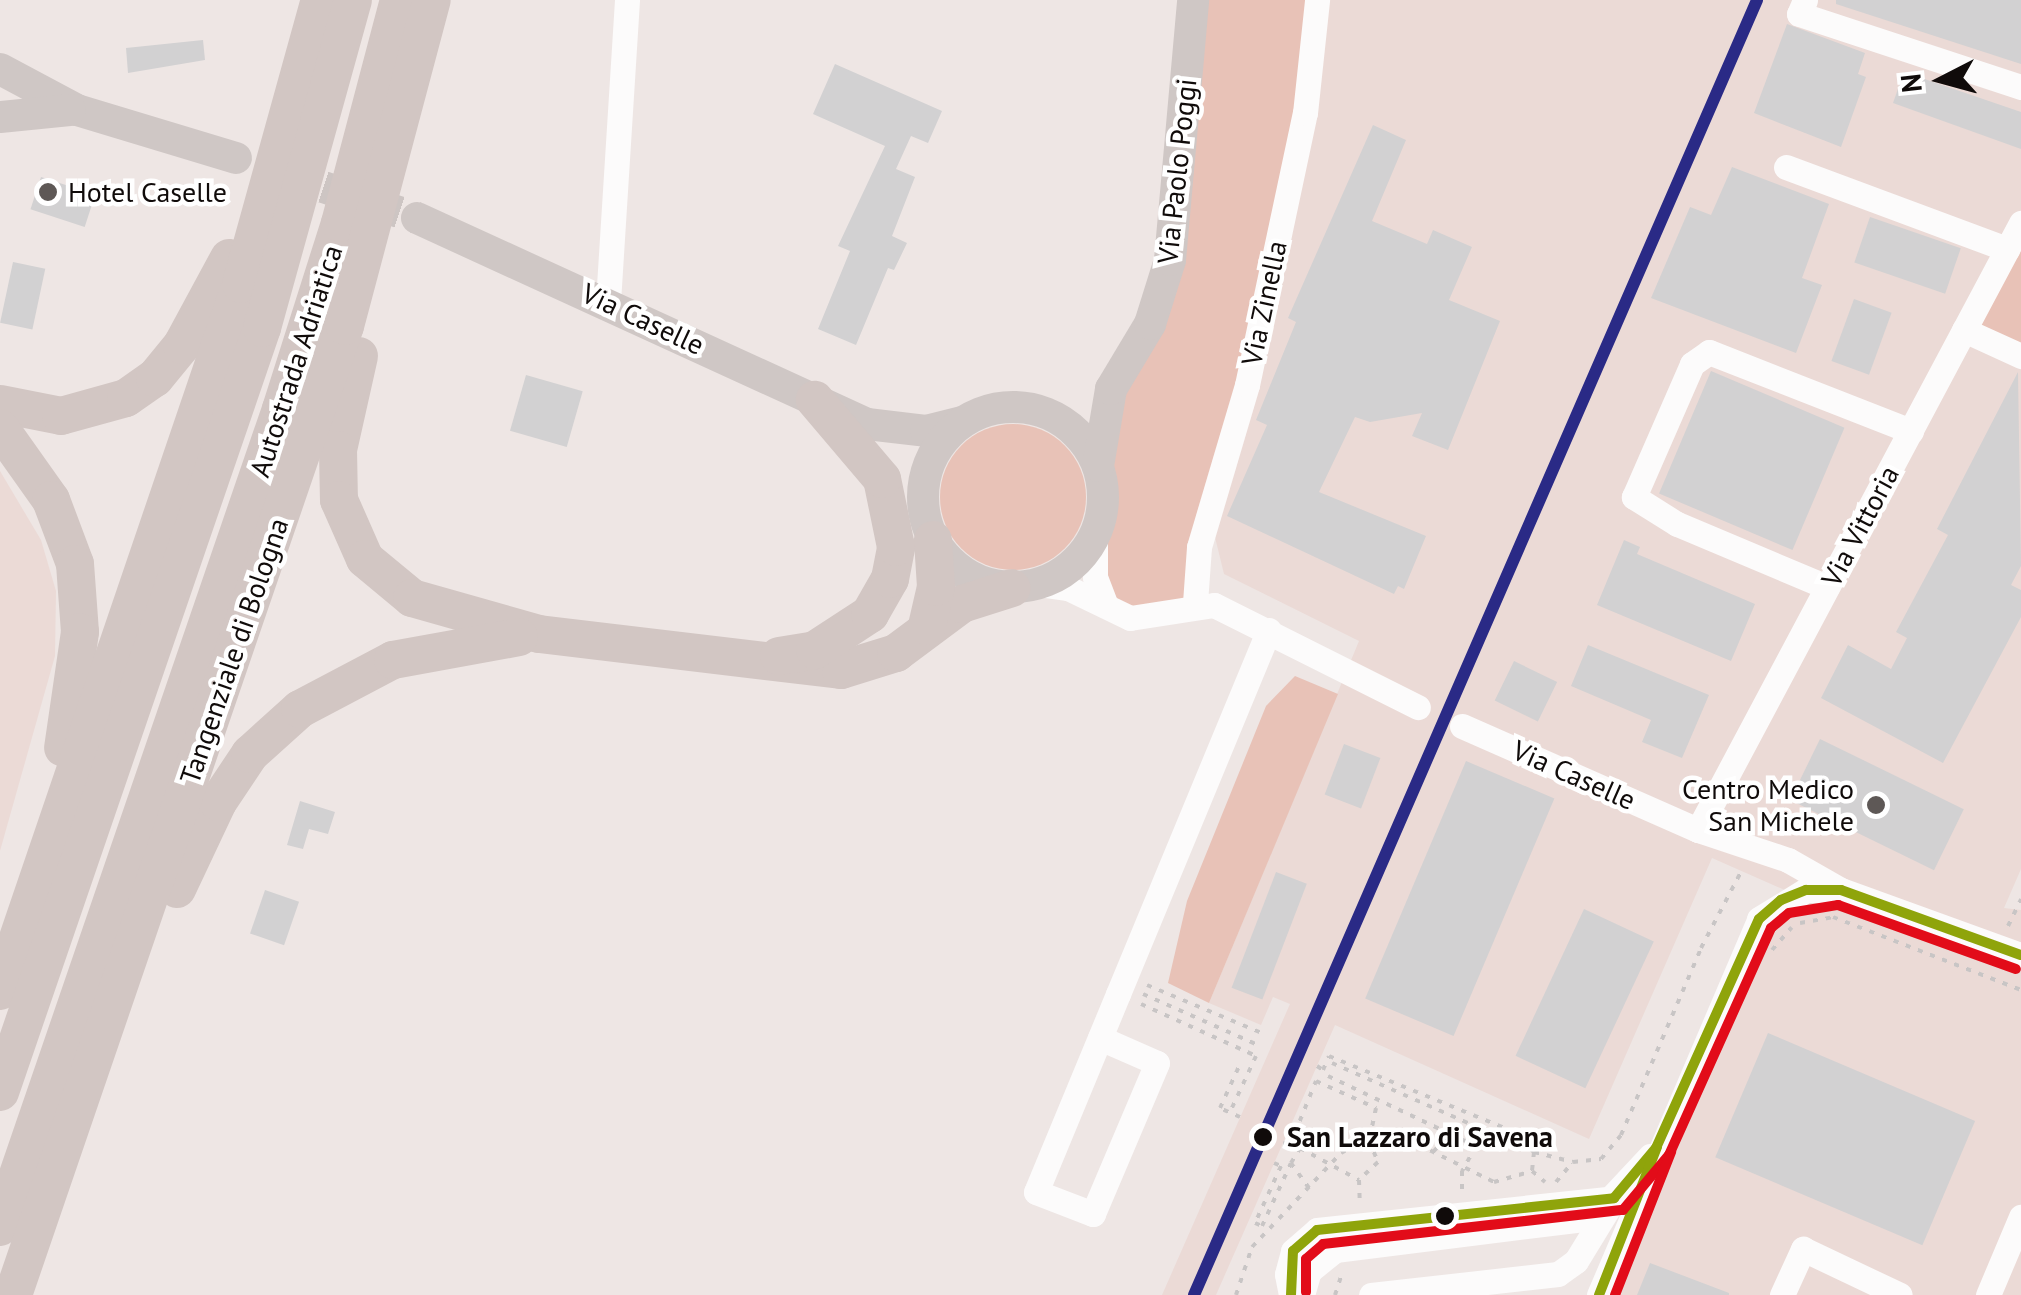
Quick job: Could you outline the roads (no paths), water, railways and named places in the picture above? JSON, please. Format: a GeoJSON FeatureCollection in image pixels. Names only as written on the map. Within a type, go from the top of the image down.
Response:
{"type":"FeatureCollection","features":[{"type":"Feature","properties":{"kind":"highway"},"geometry":{"type":"LineString","coordinates":[[0,991],[224,336],[293,110],[320,0]]}},
{"type":"Feature","properties":{"kind":"highway","name":"Autostrada Adriatica"},"geometry":{"type":"LineString","coordinates":[[0,1092],[256,346],[316,151],[353,0]]}},
{"type":"Feature","properties":{"kind":"highway","name":"Autostrada Adriatica"},"geometry":{"type":"LineString","coordinates":[[0,1228],[281,410],[340,223],[398,0]]}},
{"type":"Feature","properties":{"kind":"highway","name":"Tangenziale di Bologna"},"geometry":{"type":"LineString","coordinates":[[13,1295],[344,326],[432,0]]}},
{"type":"Feature","properties":{"kind":"highway"},"geometry":{"type":"LineString","coordinates":[[0,404],[61,416],[91,412],[155,378],[213,295],[257,172],[293,110]]}},
{"type":"Feature","properties":{"kind":"highway"},"geometry":{"type":"LineString","coordinates":[[397,141],[400,206],[338,450],[344,520],[365,558],[412,598],[539,634],[731,660],[841,670],[896,653],[927,626],[962,604],[1026,586]]}},
{"type":"Feature","properties":{"kind":"highway"},"geometry":{"type":"LineString","coordinates":[[731,660],[815,650],[838,640],[870,614],[890,580],[896,546],[882,479],[815,400]]}},
{"type":"Feature","properties":{"kind":"highway"},"geometry":{"type":"LineString","coordinates":[[0,428],[64,526],[78,597],[77,676],[58,772],[35,840],[30,906]]}},
{"type":"Feature","properties":{"kind":"highway"},"geometry":{"type":"LineString","coordinates":[[927,626],[936,588],[933,540]]}},
{"type":"Feature","properties":{"kind":"highway"},"geometry":{"type":"LineString","coordinates":[[110,1013],[146,964],[218,802],[250,754],[300,708],[393,660],[539,634]]}},
{"type":"Feature","properties":{"kind":"main road","name":"Via Paolo Poggi"},"geometry":{"type":"LineString","coordinates":[[1111,389],[1150,324],[1170,260],[1193,0]]}},
{"type":"Feature","properties":{"kind":"main road"},"geometry":{"type":"LineString","coordinates":[[0,68],[77,110],[236,158]]}},
{"type":"Feature","properties":{"kind":"main road"},"geometry":{"type":"LineString","coordinates":[[0,118],[77,110]]}},
{"type":"Feature","properties":{"kind":"main road","name":"Via Caselle"},"geometry":{"type":"LineString","coordinates":[[417,218],[608,302],[866,424],[907,463],[922,496],[933,540]]}},
{"type":"Feature","properties":{"kind":"main road","name":"Via Caselle"},"geometry":{"type":"LineString","coordinates":[[866,424],[926,431],[1008,406],[1034,409],[1078,403],[1111,389]]}},
{"type":"Feature","properties":{"kind":"main road"},"geometry":{"type":"LineString","coordinates":[[933,540],[954,567],[984,584],[1026,586],[1072,567],[1095,535],[1102,512],[1098,466],[1111,389]]}},
{"type":"Feature","properties":{"kind":"main road"},"geometry":{"type":"LineString","coordinates":[[1034,409],[1074,429],[1098,466]]}},
{"type":"Feature","properties":{"kind":"main road"},"geometry":{"type":"LineString","coordinates":[[922,496],[928,465],[962,422]]}},
{"type":"Feature","properties":{"kind":"street"},"geometry":{"type":"LineString","coordinates":[[608,302],[626,0]]}},
{"type":"Feature","properties":{"kind":"street","name":"Via Zinella"},"geometry":{"type":"LineString","coordinates":[[1195,603],[1199,547],[1246,385],[1304,114],[1317,0]]}},
{"type":"Feature","properties":{"kind":"street"},"geometry":{"type":"LineString","coordinates":[[1805,0],[1800,14],[2021,87]]}},
{"type":"Feature","properties":{"kind":"street"},"geometry":{"type":"LineString","coordinates":[[1786,167],[2007,249]]}},
{"type":"Feature","properties":{"kind":"street","name":"Via Vittoria"},"geometry":{"type":"LineString","coordinates":[[1698,830],[2021,224]]}},
{"type":"Feature","properties":{"kind":"street"},"geometry":{"type":"LineString","coordinates":[[1964,330],[2021,356]]}},
{"type":"Feature","properties":{"kind":"street"},"geometry":{"type":"LineString","coordinates":[[1828,587],[1677,524],[1634,498],[1692,364],[1710,352],[1910,431]]}},
{"type":"Feature","properties":{"kind":"street"},"geometry":{"type":"LineString","coordinates":[[1095,535],[1095,577],[1106,606]]}},
{"type":"Feature","properties":{"kind":"street"},"geometry":{"type":"LineString","coordinates":[[1026,586],[1144,618],[1195,603],[1269,630],[1418,707]]}},
{"type":"Feature","properties":{"kind":"street"},"geometry":{"type":"LineString","coordinates":[[1100,1038],[1157,1062],[1093,1214],[1036,1192],[1269,630]]}},
{"type":"Feature","properties":{"kind":"street","name":"Via Caselle"},"geometry":{"type":"LineString","coordinates":[[1462,726],[1698,830],[1754,848],[1842,890],[2021,955]]}},
{"type":"Feature","properties":{"kind":"street"},"geometry":{"type":"LineString","coordinates":[[1599,1295],[1656,1148],[1759,918],[1781,900],[1806,890],[1842,890]]}},
{"type":"Feature","properties":{"kind":"street"},"geometry":{"type":"LineString","coordinates":[[1372,1295],[1536,1279],[1576,1261],[1614,1198],[1656,1148]]}},
{"type":"Feature","properties":{"kind":"street"},"geometry":{"type":"LineString","coordinates":[[1291,1295],[1287,1274],[1300,1242],[1317,1230],[1363,1232],[1614,1198]]}},
{"type":"Feature","properties":{"kind":"street"},"geometry":{"type":"LineString","coordinates":[[1988,1295],[2021,1217]]}},
{"type":"Feature","properties":{"kind":"street"},"geometry":{"type":"LineString","coordinates":[[1302,1295],[1308,1271],[1324,1254],[1363,1232]]}},
{"type":"Feature","properties":{"kind":"street"},"geometry":{"type":"LineString","coordinates":[[1782,1295],[1803,1249],[1900,1295]]}},
{"type":"Feature","properties":{"kind":"tunnel"},"geometry":{"type":"LineString","coordinates":[[278,172],[417,218]]}},
{"type":"Feature","properties":{"kind":"place","name":"Hotel Caselle"},"geometry":{"type":"Point","coordinates":[48,192]}},
{"type":"Feature","properties":{"kind":"place","name":"Centro Medico San Michele"},"geometry":{"type":"Point","coordinates":[1876,805]}},
{"type":"Feature","properties":{"kind":"place","name":"San Lazzaro di Savena"},"geometry":{"type":"Point","coordinates":[1263,1137]}}]}
